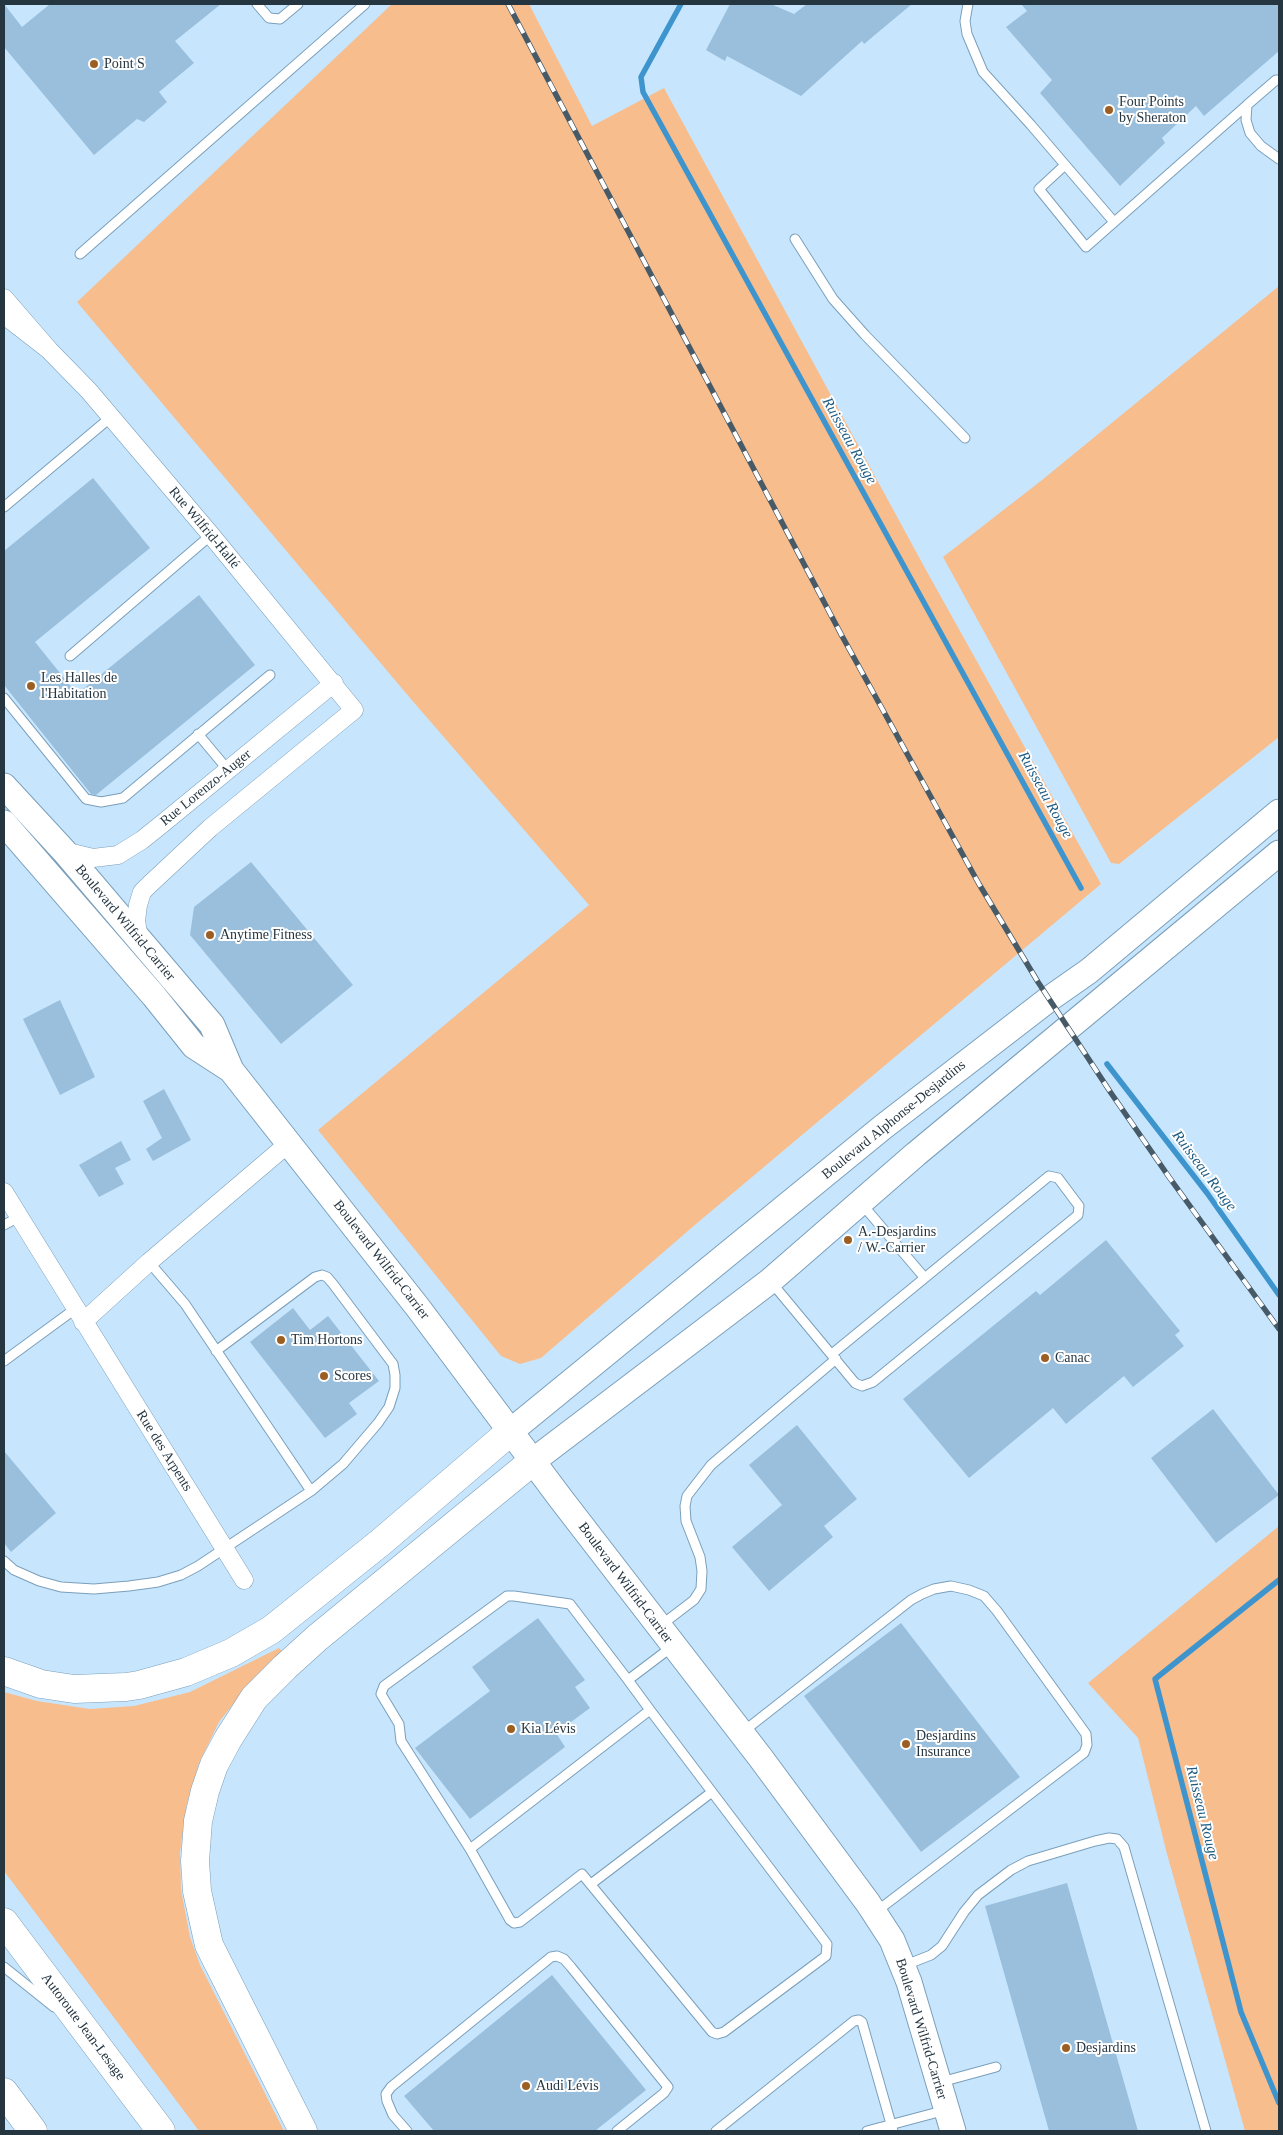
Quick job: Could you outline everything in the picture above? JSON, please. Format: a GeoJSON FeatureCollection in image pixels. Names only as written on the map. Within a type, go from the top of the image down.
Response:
{"type":"FeatureCollection","features":[{"type":"Feature","properties":{"kind":"highway"},"geometry":{"type":"LineString","coordinates":[[4,1671],[41,1684],[74,1689],[126,1687],[186,1672],[231,1653],[271,1630],[381,1542],[511,1431]]}},
{"type":"Feature","properties":{"kind":"highway"},"geometry":{"type":"LineString","coordinates":[[303,2131],[209,1945],[204,1928],[197,1891],[195,1861],[198,1821],[208,1782],[214,1765],[228,1739],[254,1698],[284,1667],[533,1461]]}},
{"type":"Feature","properties":{"kind":"highway","name":"Autoroute Jean-Lesage"},"geometry":{"type":"LineString","coordinates":[[4,1922],[161,2131]]}},
{"type":"Feature","properties":{"kind":"street","name":"Rue Wilfrid-Hallé"},"geometry":{"type":"LineString","coordinates":[[4,298],[111,417],[334,683],[354,710],[210,828],[148,885],[142,892],[138,905],[136,921],[140,938]]}},
{"type":"Feature","properties":{"kind":"street","name":"Rue Wilfrid-Hallé"},"geometry":{"type":"LineString","coordinates":[[4,315],[50,350]]}},
{"type":"Feature","properties":{"kind":"street","name":"Rue Lorenzo-Auger"},"geometry":{"type":"LineString","coordinates":[[64,851],[93,858],[118,855],[142,840],[334,683]]}},
{"type":"Feature","properties":{"kind":"street","name":"Boulevard Wilfrid-Carrier"},"geometry":{"type":"LineString","coordinates":[[4,786],[140,938],[212,1026],[231,1070],[419,1309],[666,1637],[741,1733],[874,1913],[892,1940],[910,1982],[950,2120]]}},
{"type":"Feature","properties":{"kind":"street","name":"Boulevard Alphonse-Desjardins"},"geometry":{"type":"LineString","coordinates":[[511,1431],[883,1127],[1049,999],[1089,971],[1279,812]]}},
{"type":"Feature","properties":{"kind":"street","name":"Boulevard Wilfrid-Carrier"},"geometry":{"type":"LineString","coordinates":[[4,823],[148,988],[194,1046],[231,1070]]}},
{"type":"Feature","properties":{"kind":"street"},"geometry":{"type":"LineString","coordinates":[[533,1461],[770,1280],[916,1154],[1279,853]]}},
{"type":"Feature","properties":{"kind":"street"},"geometry":{"type":"LineString","coordinates":[[79,1316],[149,1262],[289,1143]]}},
{"type":"Feature","properties":{"kind":"street","name":"Rue des Arpents"},"geometry":{"type":"LineString","coordinates":[[4,1192],[11,1221],[79,1316],[244,1580]]}},
{"type":"Feature","properties":{"kind":"lane"},"geometry":{"type":"LineString","coordinates":[[257,4],[269,18],[280,19],[298,4]]}},
{"type":"Feature","properties":{"kind":"lane"},"geometry":{"type":"LineString","coordinates":[[80,254],[365,4]]}},
{"type":"Feature","properties":{"kind":"lane"},"geometry":{"type":"LineString","coordinates":[[968,4],[965,20],[967,34],[983,72],[1114,222]]}},
{"type":"Feature","properties":{"kind":"lane"},"geometry":{"type":"LineString","coordinates":[[1065,165],[1039,189],[1086,247],[1247,105],[1276,80],[1279,80]]}},
{"type":"Feature","properties":{"kind":"lane"},"geometry":{"type":"LineString","coordinates":[[1247,105],[1246,120],[1250,133],[1261,146],[1279,159]]}},
{"type":"Feature","properties":{"kind":"lane"},"geometry":{"type":"LineString","coordinates":[[796,239],[833,299],[965,438]]}},
{"type":"Feature","properties":{"kind":"lane"},"geometry":{"type":"LineString","coordinates":[[4,507],[111,417]]}},
{"type":"Feature","properties":{"kind":"lane"},"geometry":{"type":"LineString","coordinates":[[70,656],[211,535]]}},
{"type":"Feature","properties":{"kind":"lane"},"geometry":{"type":"LineString","coordinates":[[4,698],[86,799],[101,802],[123,798],[270,675]]}},
{"type":"Feature","properties":{"kind":"lane"},"geometry":{"type":"LineString","coordinates":[[198,734],[228,770]]}},
{"type":"Feature","properties":{"kind":"lane"},"geometry":{"type":"LineString","coordinates":[[628,1680],[666,1637],[701,1589],[702,1571],[700,1557],[686,1521],[685,1506],[687,1496],[711,1465],[834,1357],[924,1277],[1049,1176],[1058,1178],[1079,1206],[1078,1215],[873,1382],[862,1386],[855,1383],[834,1357],[770,1280]]}},
{"type":"Feature","properties":{"kind":"lane"},"geometry":{"type":"LineString","coordinates":[[861,1203],[924,1277]]}},
{"type":"Feature","properties":{"kind":"lane"},"geometry":{"type":"LineString","coordinates":[[149,1262],[185,1304],[311,1491]]}},
{"type":"Feature","properties":{"kind":"lane"},"geometry":{"type":"LineString","coordinates":[[4,1561],[14,1570],[39,1581],[61,1587],[94,1589],[129,1586],[158,1582],[181,1574],[225,1549],[311,1491],[343,1464],[389,1407],[395,1388],[393,1364],[333,1284],[327,1277],[322,1275],[315,1276],[216,1351]]}},
{"type":"Feature","properties":{"kind":"lane"},"geometry":{"type":"LineString","coordinates":[[4,1361],[79,1316]]}},
{"type":"Feature","properties":{"kind":"lane"},"geometry":{"type":"LineString","coordinates":[[741,1733],[922,1594],[934,1589],[951,1586],[969,1590],[984,1596],[997,1611],[1086,1734],[1087,1745],[1084,1753],[874,1913]]}},
{"type":"Feature","properties":{"kind":"lane"},"geometry":{"type":"LineString","coordinates":[[506,1596],[570,1604],[628,1680],[827,1944],[826,1956],[724,2032],[717,2034],[712,2032],[582,1874],[520,1922],[514,1923],[510,1920],[470,1849],[401,1741],[399,1724],[381,1694],[384,1686],[506,1596]]}},
{"type":"Feature","properties":{"kind":"lane"},"geometry":{"type":"LineString","coordinates":[[470,1849],[650,1710]]}},
{"type":"Feature","properties":{"kind":"lane"},"geometry":{"type":"LineString","coordinates":[[591,1884],[712,1792]]}},
{"type":"Feature","properties":{"kind":"lane"},"geometry":{"type":"LineString","coordinates":[[903,1966],[931,1955],[942,1946],[964,1912],[978,1895],[1011,1870],[1028,1860],[1109,1838],[1117,1839],[1124,1847],[1206,2131]]}},
{"type":"Feature","properties":{"kind":"lane"},"geometry":{"type":"LineString","coordinates":[[407,2131],[393,2115],[387,2101],[386,2094],[390,2087],[551,1958],[557,1956],[564,1959],[571,1967],[668,2087],[617,2131]]}},
{"type":"Feature","properties":{"kind":"lane"},"geometry":{"type":"LineString","coordinates":[[4,1967],[87,2033]]}},
{"type":"Feature","properties":{"kind":"lane"},"geometry":{"type":"LineString","coordinates":[[716,2131],[854,2020],[862,2022],[892,2128]]}},
{"type":"Feature","properties":{"kind":"lane"},"geometry":{"type":"LineString","coordinates":[[939,2082],[996,2067]]}},
{"type":"Feature","properties":{"kind":"lane"},"geometry":{"type":"LineString","coordinates":[[867,2131],[950,2120]]}},
{"type":"Feature","properties":{"kind":"shaded area"},"geometry":{"type":"Polygon","coordinates":[[[392,4],[529,4],[592,126],[664,88],[926,570],[1101,884],[696,1224],[541,1358],[520,1364],[501,1356],[318,1130],[589,905],[410,698],[77,302],[392,4]]]}},
{"type":"Feature","properties":{"kind":"shaded area"},"geometry":{"type":"Polygon","coordinates":[[[1279,286],[1279,737],[1119,864],[1111,863],[943,557],[1042,480],[1279,286]]]}},
{"type":"Feature","properties":{"kind":"shaded area"},"geometry":{"type":"Polygon","coordinates":[[[1279,1526],[1279,2131],[1245,2131],[1167,1854],[1138,1738],[1088,1683],[1279,1526]]]}},
{"type":"Feature","properties":{"kind":"shaded area"},"geometry":{"type":"Polygon","coordinates":[[[279,1648],[282,1651],[274,1662],[245,1689],[219,1722],[199,1763],[187,1803],[180,1852],[181,1890],[190,1937],[200,1965],[284,2131],[199,2131],[4,1871],[4,1692],[37,1701],[90,1709],[134,1706],[190,1692],[279,1648]]]}},
{"type":"Feature","properties":{"kind":"building"},"geometry":{"type":"Polygon","coordinates":[[[4,4],[22,27],[50,4],[221,4],[175,41],[194,63],[159,92],[167,102],[144,122],[137,119],[94,155],[4,47],[4,4]]]}},
{"type":"Feature","properties":{"kind":"building"},"geometry":{"type":"Polygon","coordinates":[[[730,4],[771,4],[794,14],[807,4],[912,4],[864,44],[862,41],[801,96],[727,56],[725,61],[706,50],[730,4]]]}},
{"type":"Feature","properties":{"kind":"building"},"geometry":{"type":"Polygon","coordinates":[[[1021,4],[1279,4],[1279,51],[1204,116],[1196,106],[1162,138],[1165,143],[1120,186],[1040,93],[1052,80],[1006,27],[1027,11],[1021,4]]]}},
{"type":"Feature","properties":{"kind":"building"},"geometry":{"type":"Polygon","coordinates":[[[93,478],[150,548],[35,642],[77,694],[199,595],[255,665],[96,795],[91,794],[4,685],[4,551],[93,478]]]}},
{"type":"Feature","properties":{"kind":"building"},"geometry":{"type":"Polygon","coordinates":[[[251,862],[353,985],[281,1044],[190,935],[194,907],[251,862]]]}},
{"type":"Feature","properties":{"kind":"building"},"geometry":{"type":"Polygon","coordinates":[[[60,1000],[95,1077],[60,1095],[23,1019],[60,1000]]]}},
{"type":"Feature","properties":{"kind":"building"},"geometry":{"type":"Polygon","coordinates":[[[164,1089],[191,1140],[153,1161],[146,1149],[162,1138],[143,1101],[164,1089]]]}},
{"type":"Feature","properties":{"kind":"building"},"geometry":{"type":"Polygon","coordinates":[[[121,1141],[131,1160],[115,1168],[124,1184],[99,1197],[79,1165],[121,1141]]]}},
{"type":"Feature","properties":{"kind":"building"},"geometry":{"type":"Polygon","coordinates":[[[1106,1240],[1180,1331],[1175,1335],[1184,1346],[1133,1387],[1124,1376],[1066,1424],[1053,1408],[969,1478],[903,1399],[1036,1291],[1040,1295],[1106,1240]]]}},
{"type":"Feature","properties":{"kind":"building"},"geometry":{"type":"Polygon","coordinates":[[[293,1308],[310,1330],[328,1316],[379,1381],[349,1403],[357,1414],[325,1438],[250,1342],[293,1308]]]}},
{"type":"Feature","properties":{"kind":"building"},"geometry":{"type":"Polygon","coordinates":[[[1213,1409],[1279,1495],[1216,1543],[1151,1458],[1213,1409]]]}},
{"type":"Feature","properties":{"kind":"building"},"geometry":{"type":"Polygon","coordinates":[[[797,1425],[857,1499],[824,1526],[833,1537],[769,1591],[732,1547],[782,1505],[749,1465],[797,1425]]]}},
{"type":"Feature","properties":{"kind":"building"},"geometry":{"type":"Polygon","coordinates":[[[4,1451],[56,1513],[11,1552],[4,1543],[4,1451]]]}},
{"type":"Feature","properties":{"kind":"building"},"geometry":{"type":"Polygon","coordinates":[[[538,1618],[585,1680],[575,1687],[590,1708],[556,1733],[565,1747],[470,1819],[415,1748],[490,1691],[472,1667],[538,1618]]]}},
{"type":"Feature","properties":{"kind":"building"},"geometry":{"type":"Polygon","coordinates":[[[901,1623],[1020,1777],[921,1852],[804,1696],[901,1623]]]}},
{"type":"Feature","properties":{"kind":"building"},"geometry":{"type":"Polygon","coordinates":[[[1067,1883],[1138,2131],[1049,2131],[985,1906],[1067,1883]]]}},
{"type":"Feature","properties":{"kind":"building"},"geometry":{"type":"Polygon","coordinates":[[[552,1975],[646,2090],[595,2131],[434,2131],[404,2096],[552,1975]]]}},
{"type":"Feature","properties":{"kind":"waterway","name":"Ruisseau Rouge"},"geometry":{"type":"LineString","coordinates":[[681,4],[641,77],[643,92],[1081,888]]}},
{"type":"Feature","properties":{"kind":"waterway","name":"Ruisseau Rouge"},"geometry":{"type":"LineString","coordinates":[[1107,1064],[1207,1193],[1279,1295]]}},
{"type":"Feature","properties":{"kind":"waterway","name":"Ruisseau Rouge"},"geometry":{"type":"LineString","coordinates":[[1279,1580],[1155,1679],[1241,2012],[1279,2103]]}},
{"type":"Feature","properties":{"kind":"railway"},"geometry":{"type":"LineString","coordinates":[[508,4],[842,636],[979,884],[1038,982],[1111,1093],[1279,1329]]}},
{"type":"Feature","properties":{"kind":"place","name":"Point S"},"geometry":{"type":"Point","coordinates":[94,64]}},
{"type":"Feature","properties":{"kind":"place","name":"Four Points by Sheraton"},"geometry":{"type":"Point","coordinates":[1109,110]}},
{"type":"Feature","properties":{"kind":"place","name":"Les Halles de l'Habitation"},"geometry":{"type":"Point","coordinates":[31,686]}},
{"type":"Feature","properties":{"kind":"place","name":"Anytime Fitness"},"geometry":{"type":"Point","coordinates":[210,935]}},
{"type":"Feature","properties":{"kind":"place","name":"A.-Desjardins / W.-Carrier"},"geometry":{"type":"Point","coordinates":[848,1240]}},
{"type":"Feature","properties":{"kind":"place","name":"Tim Hortons"},"geometry":{"type":"Point","coordinates":[281,1340]}},
{"type":"Feature","properties":{"kind":"place","name":"Canac"},"geometry":{"type":"Point","coordinates":[1045,1358]}},
{"type":"Feature","properties":{"kind":"place","name":"Scores"},"geometry":{"type":"Point","coordinates":[324,1376]}},
{"type":"Feature","properties":{"kind":"place","name":"Kia Lévis"},"geometry":{"type":"Point","coordinates":[511,1729]}},
{"type":"Feature","properties":{"kind":"place","name":"Desjardins Insurance"},"geometry":{"type":"Point","coordinates":[906,1744]}},
{"type":"Feature","properties":{"kind":"place","name":"Desjardins"},"geometry":{"type":"Point","coordinates":[1066,2048]}},
{"type":"Feature","properties":{"kind":"place","name":"Audi Lévis"},"geometry":{"type":"Point","coordinates":[526,2086]}}]}
